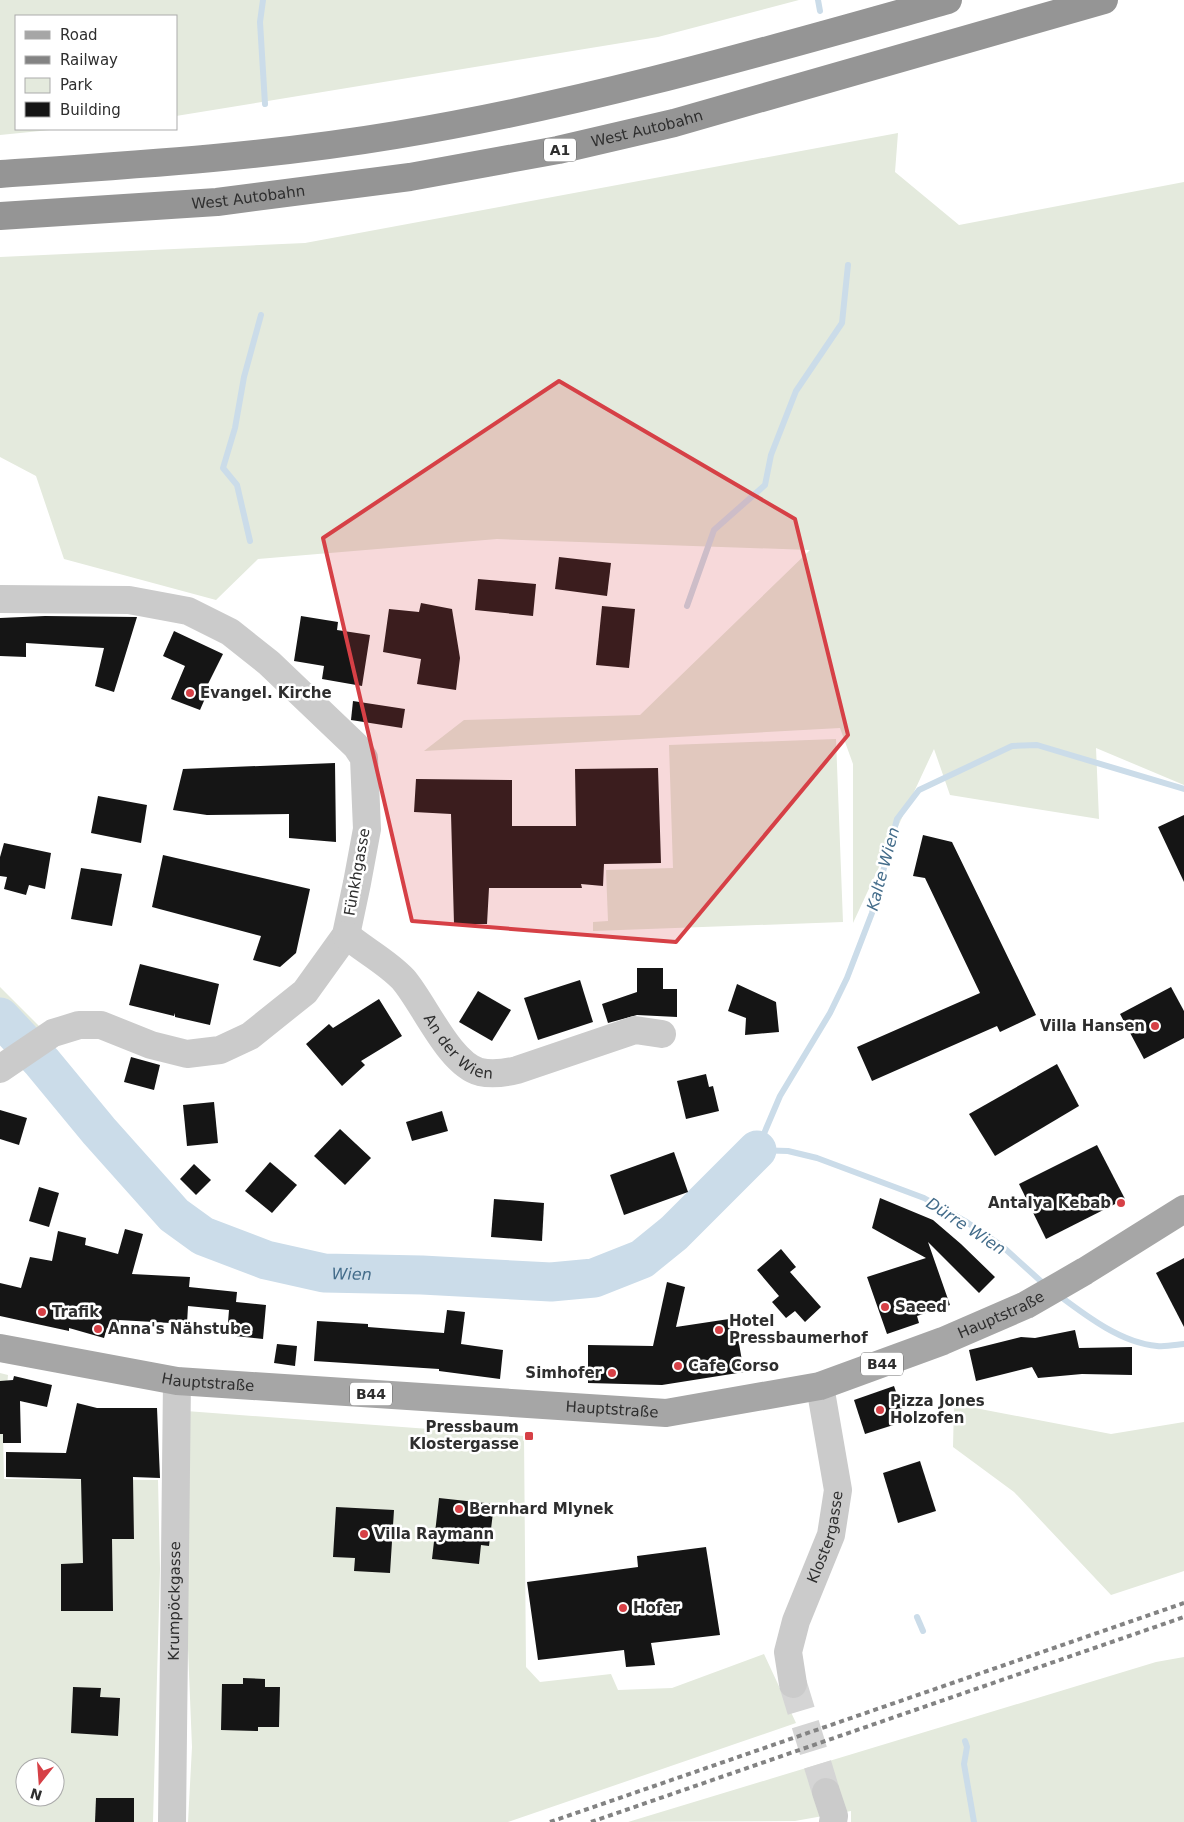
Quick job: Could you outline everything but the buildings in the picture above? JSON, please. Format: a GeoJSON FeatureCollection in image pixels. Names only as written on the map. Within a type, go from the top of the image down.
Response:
{"type":"FeatureCollection","features":[{"type":"Feature","properties":{"kind":"highway"},"geometry":{"type":"LineString","coordinates":[[0,174],[210,160],[396,136],[668,78],[948,0]]}},
{"type":"Feature","properties":{"kind":"highway","name":"West Autobahn"},"geometry":{"type":"LineString","coordinates":[[0,216],[217,202],[410,177],[558,150],[674,123],[1104,0]]}},
{"type":"Feature","properties":{"kind":"main road","name":"Hauptstraße"},"geometry":{"type":"LineString","coordinates":[[0,1348],[177,1381],[666,1413],[820,1386],[943,1340],[1026,1305],[1085,1272],[1184,1208]]}},
{"type":"Feature","properties":{"kind":"street","name":"Fünkhgasse"},"geometry":{"type":"LineString","coordinates":[[0,599],[129,600],[188,610],[230,632],[269,663],[346,734],[364,758],[367,828],[346,935],[305,992],[250,1036],[220,1050],[187,1054],[151,1045],[101,1025],[80,1025],[53,1033],[3,1066]]}},
{"type":"Feature","properties":{"kind":"street","name":"An der Wien"},"geometry":{"type":"LineString","coordinates":[[346,935],[390,967],[403,979],[458,1058],[478,1072],[498,1074],[517,1070],[635,1030],[662,1034]]}},
{"type":"Feature","properties":{"kind":"street","name":"Krumpöckgasse"},"geometry":{"type":"LineString","coordinates":[[172,1822],[177,1381]]}},
{"type":"Feature","properties":{"kind":"street","name":"Klostergasse"},"geometry":{"type":"LineString","coordinates":[[793,1684],[788,1652],[796,1621],[831,1535],[838,1490],[820,1386]]}},
{"type":"Feature","properties":{"kind":"street"},"geometry":{"type":"LineString","coordinates":[[826,1792],[834,1816],[833,1822]]}},
{"type":"Feature","properties":{"kind":"highlighted area"},"geometry":{"type":"Polygon","coordinates":[[[559,381],[795,519],[848,735],[676,942],[412,921],[323,538],[559,381]]]}},
{"type":"Feature","properties":{"kind":"green space"},"geometry":{"type":"Polygon","coordinates":[[[0,0],[799,0],[658,37],[178,116],[178,15],[15,15],[15,130],[50,130],[0,135],[0,0]]]}},
{"type":"Feature","properties":{"kind":"green space"},"geometry":{"type":"Polygon","coordinates":[[[898,133],[895,172],[959,225],[1184,182],[1184,785],[1096,748],[1099,819],[950,795],[934,749],[853,923],[853,764],[840,728],[424,751],[464,720],[640,715],[810,550],[497,539],[258,559],[216,600],[64,559],[36,476],[0,457],[0,257],[305,243],[898,133]]]}},
{"type":"Feature","properties":{"kind":"green space"},"geometry":{"type":"Polygon","coordinates":[[[836,739],[843,922],[593,931],[593,922],[608,921],[606,870],[673,868],[669,745],[836,739]]]}},
{"type":"Feature","properties":{"kind":"green space"},"geometry":{"type":"Polygon","coordinates":[[[0,987],[39,1026],[13,1048],[0,1036],[0,987]]]}},
{"type":"Feature","properties":{"kind":"green space"},"geometry":{"type":"Polygon","coordinates":[[[0,1373],[8,1375],[3,1434],[4,1479],[158,1480],[160,1569],[153,1822],[0,1822],[0,1373]]]}},
{"type":"Feature","properties":{"kind":"green space"},"geometry":{"type":"Polygon","coordinates":[[[954,1404],[1111,1434],[1184,1422],[1184,1571],[1111,1595],[1014,1492],[953,1447],[954,1404]]]}},
{"type":"Feature","properties":{"kind":"green space"},"geometry":{"type":"Polygon","coordinates":[[[186,1411],[524,1436],[526,1667],[540,1682],[611,1674],[618,1690],[672,1688],[764,1654],[796,1723],[508,1822],[188,1822],[192,1747],[185,1575],[186,1411]]]}},
{"type":"Feature","properties":{"kind":"green space"},"geometry":{"type":"Polygon","coordinates":[[[1184,1657],[1184,1822],[851,1822],[851,1811],[795,1821],[628,1822],[1156,1662],[1184,1657]]]}},
{"type":"Feature","properties":{"kind":"waterway"},"geometry":{"type":"LineString","coordinates":[[263,0],[260,22],[265,104]]}},
{"type":"Feature","properties":{"kind":"waterway"},"geometry":{"type":"LineString","coordinates":[[818,0],[820,11]]}},
{"type":"Feature","properties":{"kind":"waterway"},"geometry":{"type":"LineString","coordinates":[[687,606],[714,530],[765,485],[771,455],[796,391],[842,323],[848,265]]}},
{"type":"Feature","properties":{"kind":"waterway"},"geometry":{"type":"LineString","coordinates":[[250,541],[237,485],[223,468],[235,428],[244,377],[261,315]]}},
{"type":"Feature","properties":{"kind":"waterway","name":"Kalte Wien"},"geometry":{"type":"LineString","coordinates":[[1045,1285],[1002,1246],[965,1221],[924,1198],[817,1158],[788,1151],[757,1150],[780,1096],[830,1013],[847,978],[872,913],[897,819],[919,790],[1012,746],[1037,745],[1184,789]]}},
{"type":"Feature","properties":{"kind":"waterway","name":"Wien"},"geometry":{"type":"LineString","coordinates":[[0,1017],[42,1062],[99,1131],[174,1215],[203,1236],[266,1260],[324,1273],[422,1275],[551,1282],[594,1278],[642,1259],[674,1233],[757,1150]]}},
{"type":"Feature","properties":{"kind":"waterway","name":"Dürre Wien"},"geometry":{"type":"LineString","coordinates":[[1057,1294],[1104,1327],[1130,1340],[1157,1346],[1184,1344]]}},
{"type":"Feature","properties":{"kind":"waterway"},"geometry":{"type":"LineString","coordinates":[[917,1617],[923,1631]]}},
{"type":"Feature","properties":{"kind":"waterway"},"geometry":{"type":"LineString","coordinates":[[965,1741],[967,1747],[964,1764],[974,1822]]}},
{"type":"Feature","properties":{"kind":"tunnel"},"geometry":{"type":"LineString","coordinates":[[793,1684],[826,1792]]}},
{"type":"Feature","properties":{"kind":"railway"},"geometry":{"type":"LineString","coordinates":[[550,1822],[1184,1603]]}},
{"type":"Feature","properties":{"kind":"railway"},"geometry":{"type":"LineString","coordinates":[[591,1822],[1184,1617]]}},
{"type":"Feature","properties":{"kind":"place","name":"Evangel. Kirche"},"geometry":{"type":"Point","coordinates":[190,693]}},
{"type":"Feature","properties":{"kind":"place","name":"Villa Hansen"},"geometry":{"type":"Point","coordinates":[1155,1026]}},
{"type":"Feature","properties":{"kind":"place","name":"Antalya Kebab"},"geometry":{"type":"Point","coordinates":[1121,1203]}},
{"type":"Feature","properties":{"kind":"place","name":"Saeed"},"geometry":{"type":"Point","coordinates":[885,1307]}},
{"type":"Feature","properties":{"kind":"place","name":"Trafik"},"geometry":{"type":"Point","coordinates":[42,1312]}},
{"type":"Feature","properties":{"kind":"place","name":"Anna's Nähstube"},"geometry":{"type":"Point","coordinates":[98,1329]}},
{"type":"Feature","properties":{"kind":"place","name":"Hotel Pressbaumerhof"},"geometry":{"type":"Point","coordinates":[719,1330]}},
{"type":"Feature","properties":{"kind":"place","name":"Cafe Corso"},"geometry":{"type":"Point","coordinates":[678,1366]}},
{"type":"Feature","properties":{"kind":"place","name":"Simhofer"},"geometry":{"type":"Point","coordinates":[612,1373]}},
{"type":"Feature","properties":{"kind":"place","name":"Pizza Jones Holzofen"},"geometry":{"type":"Point","coordinates":[880,1410]}},
{"type":"Feature","properties":{"kind":"place","name":"Pressbaum Klostergasse"},"geometry":{"type":"Point","coordinates":[529,1436]}},
{"type":"Feature","properties":{"kind":"place","name":"Bernhard Mlynek"},"geometry":{"type":"Point","coordinates":[459,1509]}},
{"type":"Feature","properties":{"kind":"place","name":"Villa Raymann"},"geometry":{"type":"Point","coordinates":[364,1534]}},
{"type":"Feature","properties":{"kind":"place","name":"Hofer"},"geometry":{"type":"Point","coordinates":[623,1608]}}]}
